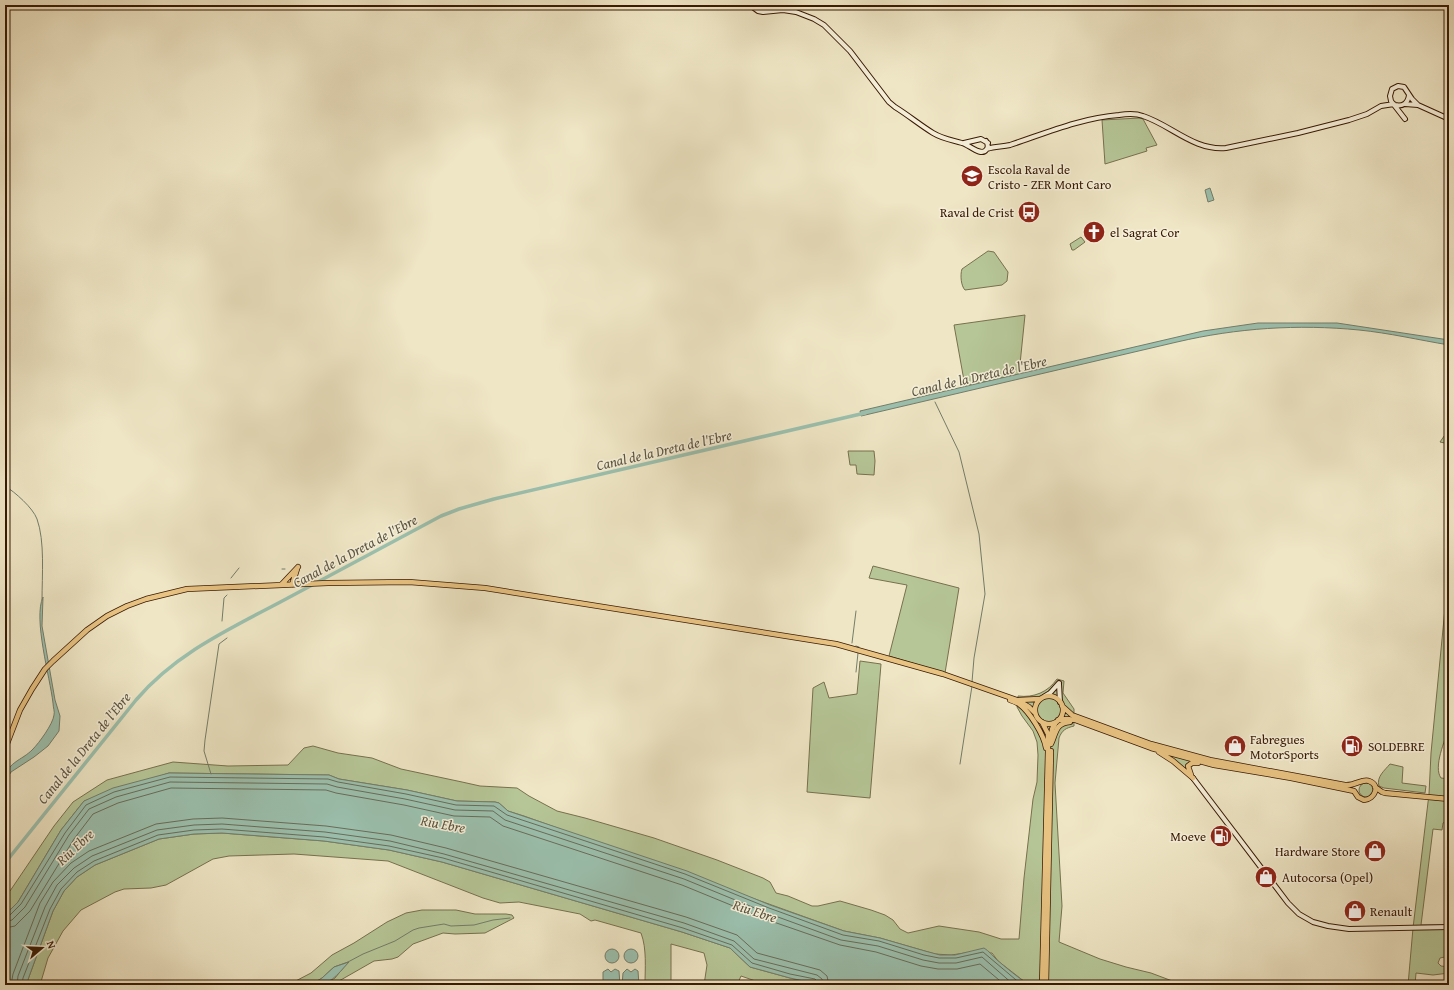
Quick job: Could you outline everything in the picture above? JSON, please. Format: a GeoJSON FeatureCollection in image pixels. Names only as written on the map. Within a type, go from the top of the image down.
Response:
{"type":"FeatureCollection","features":[{"type":"Feature","properties":{"kind":"main road"},"geometry":{"type":"LineString","coordinates":[[282,584],[298,567],[291,585]]}},
{"type":"Feature","properties":{"kind":"main road"},"geometry":{"type":"LineString","coordinates":[[288,578],[295,578]]}},
{"type":"Feature","properties":{"kind":"main road"},"geometry":{"type":"LineString","coordinates":[[288,578],[291,585]]}},
{"type":"Feature","properties":{"kind":"main road"},"geometry":{"type":"LineString","coordinates":[[295,578],[299,584]]}},
{"type":"Feature","properties":{"kind":"main road"},"geometry":{"type":"LineString","coordinates":[[5,749],[20,710],[45,669],[53,660],[91,627],[107,616],[146,599],[187,589],[328,583],[424,583],[485,588],[836,644],[930,670],[1017,700],[1029,707],[1042,722],[1048,734],[1045,906],[1046,985]]}},
{"type":"Feature","properties":{"kind":"main road"},"geometry":{"type":"LineString","coordinates":[[993,691],[999,696],[1018,704],[1026,711],[1041,733],[1045,743],[1047,768]]}},
{"type":"Feature","properties":{"kind":"main road"},"geometry":{"type":"LineString","coordinates":[[1017,700],[1039,699],[1045,696],[1054,697],[1070,714],[1083,720],[1151,744],[1210,760],[1350,786],[1363,780],[1367,780],[1372,782],[1375,787],[1382,792],[1424,798],[1449,799]]}},
{"type":"Feature","properties":{"kind":"main road"},"geometry":{"type":"LineString","coordinates":[[1035,713],[1035,706],[1039,699]]}},
{"type":"Feature","properties":{"kind":"main road"},"geometry":{"type":"LineString","coordinates":[[1042,985],[1051,733],[1062,714],[1061,704]]}},
{"type":"Feature","properties":{"kind":"main road"},"geometry":{"type":"LineString","coordinates":[[1042,722],[1049,724],[1071,719],[1151,748],[1214,765]]}},
{"type":"Feature","properties":{"kind":"main road"},"geometry":{"type":"LineString","coordinates":[[1051,744],[1056,730],[1063,724],[1072,721],[1085,724]]}},
{"type":"Feature","properties":{"kind":"main road"},"geometry":{"type":"LineString","coordinates":[[1151,748],[1173,761],[1193,778]]}},
{"type":"Feature","properties":{"kind":"main road"},"geometry":{"type":"LineString","coordinates":[[1193,778],[1188,769],[1188,766],[1192,763],[1214,765],[1290,778],[1354,791],[1364,800],[1382,792]]}},
{"type":"Feature","properties":{"kind":"main road"},"geometry":{"type":"LineString","coordinates":[[1357,794],[1356,788],[1358,783]]}},
{"type":"Feature","properties":{"kind":"main road"},"geometry":{"type":"LineString","coordinates":[[1373,796],[1375,794],[1375,787]]}},
{"type":"Feature","properties":{"kind":"street"},"geometry":{"type":"LineString","coordinates":[[750,5],[763,12],[783,10],[796,12],[814,19],[824,25],[850,51],[890,102],[935,134],[950,140],[964,143],[981,153],[995,146],[1008,145],[1096,117],[1135,114],[1144,116],[1180,136],[1203,146],[1216,149],[1298,133],[1367,114],[1380,106],[1390,97],[1391,91],[1398,86],[1404,88],[1418,105]]}},
{"type":"Feature","properties":{"kind":"street"},"geometry":{"type":"LineString","coordinates":[[1390,97],[1405,119],[1403,112],[1404,104],[1409,99],[1409,95]]}},
{"type":"Feature","properties":{"kind":"street"},"geometry":{"type":"LineString","coordinates":[[1380,106],[1394,104],[1399,106],[1404,104],[1418,105],[1449,119]]}},
{"type":"Feature","properties":{"kind":"street"},"geometry":{"type":"LineString","coordinates":[[964,143],[982,139],[995,146]]}},
{"type":"Feature","properties":{"kind":"street"},"geometry":{"type":"LineString","coordinates":[[976,150],[974,145],[977,141]]}},
{"type":"Feature","properties":{"kind":"street"},"geometry":{"type":"LineString","coordinates":[[986,142],[988,146],[987,149]]}},
{"type":"Feature","properties":{"kind":"street"},"geometry":{"type":"LineString","coordinates":[[1045,696],[1050,693],[1059,683],[1061,704]]}},
{"type":"Feature","properties":{"kind":"street"},"geometry":{"type":"LineString","coordinates":[[1193,778],[1288,903],[1299,914],[1313,922],[1349,929],[1449,928]]}},
{"type":"Feature","properties":{"kind":"shaded area"},"geometry":{"type":"Polygon","coordinates":[[[1143,119],[1157,145],[1146,148],[1147,151],[1105,164],[1102,120],[1143,119]]]}},
{"type":"Feature","properties":{"kind":"shaded area"},"geometry":{"type":"Polygon","coordinates":[[[1081,237],[1085,242],[1072,250],[1070,244],[1081,237]]]}},
{"type":"Feature","properties":{"kind":"shaded area"},"geometry":{"type":"Polygon","coordinates":[[[988,251],[994,252],[1008,272],[1007,281],[1002,285],[965,290],[961,280],[962,269],[988,251]]]}},
{"type":"Feature","properties":{"kind":"shaded area"},"geometry":{"type":"Polygon","coordinates":[[[1025,315],[1019,374],[965,386],[954,325],[1025,315]]]}},
{"type":"Feature","properties":{"kind":"shaded area"},"geometry":{"type":"Polygon","coordinates":[[[1449,429],[1449,444],[1440,442],[1449,429]]]}},
{"type":"Feature","properties":{"kind":"shaded area"},"geometry":{"type":"Polygon","coordinates":[[[848,451],[874,451],[874,475],[857,474],[856,465],[850,465],[848,451]]]}},
{"type":"Feature","properties":{"kind":"shaded area"},"geometry":{"type":"Polygon","coordinates":[[[873,566],[959,588],[945,673],[889,656],[907,585],[869,578],[873,566]]]}},
{"type":"Feature","properties":{"kind":"shaded area"},"geometry":{"type":"Polygon","coordinates":[[[1449,567],[1449,728],[1440,753],[1438,767],[1441,778],[1449,779],[1449,820],[1443,823],[1442,830],[1433,829],[1421,925],[1449,925],[1449,956],[1440,958],[1438,963],[1441,966],[1449,967],[1449,973],[1433,975],[1416,973],[1415,985],[1408,985],[1413,928],[1429,794],[1431,753],[1449,567]]]}},
{"type":"Feature","properties":{"kind":"shaded area"},"geometry":{"type":"Polygon","coordinates":[[[860,661],[881,664],[870,798],[807,792],[813,688],[824,682],[829,698],[857,694],[860,661]]]}},
{"type":"Feature","properties":{"kind":"shaded area"},"geometry":{"type":"Polygon","coordinates":[[[1057,679],[1064,681],[1063,693],[1074,709],[1074,726],[1061,733],[1059,738],[1055,783],[1062,906],[1059,942],[1100,959],[1151,973],[1183,985],[1091,985],[1068,981],[1057,981],[1051,985],[1030,985],[998,961],[992,953],[965,953],[951,955],[935,954],[880,938],[844,931],[508,811],[499,803],[457,801],[407,790],[339,779],[329,775],[169,773],[84,801],[61,830],[18,902],[5,913],[5,896],[10,891],[54,826],[73,802],[107,780],[173,762],[228,766],[288,765],[304,748],[313,746],[338,753],[372,758],[401,769],[480,786],[517,788],[557,811],[654,838],[763,878],[770,882],[776,893],[788,896],[812,906],[840,901],[885,915],[893,920],[900,929],[908,933],[939,926],[979,932],[1001,939],[1019,939],[1033,799],[1037,782],[1038,755],[1037,742],[1033,731],[1017,707],[1018,696],[1030,696],[1045,691],[1057,679]]]}},
{"type":"Feature","properties":{"kind":"shaded area"},"geometry":{"type":"Polygon","coordinates":[[[1161,752],[1193,761],[1190,762],[1189,774],[1161,752]]]}},
{"type":"Feature","properties":{"kind":"shaded area"},"geometry":{"type":"Polygon","coordinates":[[[1390,764],[1403,767],[1402,783],[1426,786],[1425,793],[1384,788],[1379,786],[1378,783],[1380,777],[1390,764]]]}},
{"type":"Feature","properties":{"kind":"shaded area"},"geometry":{"type":"Polygon","coordinates":[[[1363,783],[1369,783],[1373,787],[1373,793],[1369,797],[1363,797],[1359,793],[1359,787],[1363,783]]]}},
{"type":"Feature","properties":{"kind":"shaded area"},"geometry":{"type":"Polygon","coordinates":[[[222,833],[324,841],[389,850],[442,862],[682,932],[730,948],[750,967],[822,985],[767,985],[741,976],[737,985],[704,985],[707,965],[704,953],[671,944],[671,985],[645,985],[645,952],[641,933],[595,920],[591,921],[580,914],[519,902],[500,903],[483,898],[388,861],[294,854],[229,856],[213,859],[166,885],[151,888],[124,889],[115,892],[81,910],[63,931],[48,958],[40,985],[26,985],[53,911],[64,891],[77,877],[95,865],[159,839],[194,834],[222,833]]]}},
{"type":"Feature","properties":{"kind":"shaded area"},"geometry":{"type":"Polygon","coordinates":[[[422,910],[456,910],[475,914],[506,914],[512,915],[514,918],[485,933],[443,933],[413,944],[398,957],[374,961],[332,985],[323,985],[335,978],[348,962],[334,967],[322,978],[311,985],[288,985],[311,973],[332,955],[387,922],[406,913],[422,910]]]}},
{"type":"Feature","properties":{"kind":"water"},"geometry":{"type":"Polygon","coordinates":[[[1210,188],[1214,200],[1208,202],[1205,190],[1210,188]]]}},
{"type":"Feature","properties":{"kind":"water"},"geometry":{"type":"Polygon","coordinates":[[[1258,323],[1337,323],[1449,340],[1449,345],[1382,333],[1336,328],[1290,327],[1245,330],[1177,342],[861,416],[860,411],[1203,331],[1258,323]]]}},
{"type":"Feature","properties":{"kind":"water"},"geometry":{"type":"Polygon","coordinates":[[[43,597],[42,626],[55,700],[60,716],[59,731],[48,746],[11,772],[5,782],[8,770],[15,762],[29,753],[36,746],[48,728],[54,715],[41,633],[40,607],[43,597]]]}},
{"type":"Feature","properties":{"kind":"water","name":"Riu Ebre"},"geometry":{"type":"Polygon","coordinates":[[[169,773],[329,775],[339,779],[407,790],[457,801],[495,802],[499,803],[508,811],[687,871],[770,905],[844,931],[880,938],[940,955],[955,955],[984,948],[1008,969],[1030,985],[822,985],[750,967],[730,948],[682,932],[442,862],[389,850],[324,841],[222,833],[194,834],[159,839],[95,865],[77,877],[64,891],[53,911],[26,985],[5,985],[5,913],[18,902],[61,830],[84,801],[113,788],[169,773]]]}},
{"type":"Feature","properties":{"kind":"water"},"geometry":{"type":"Polygon","coordinates":[[[612,949],[617,951],[619,956],[617,961],[612,963],[607,961],[605,956],[607,951],[612,949]]]}},
{"type":"Feature","properties":{"kind":"water"},"geometry":{"type":"Polygon","coordinates":[[[631,949],[636,951],[638,956],[636,961],[631,963],[626,961],[624,956],[626,951],[631,949]]]}},
{"type":"Feature","properties":{"kind":"water"},"geometry":{"type":"Polygon","coordinates":[[[349,962],[333,979],[318,985],[311,985],[322,978],[334,967],[349,962]]]}},
{"type":"Feature","properties":{"kind":"water"},"geometry":{"type":"Polygon","coordinates":[[[608,969],[611,972],[615,969],[619,971],[620,985],[603,985],[603,972],[608,969]]]}},
{"type":"Feature","properties":{"kind":"water"},"geometry":{"type":"Polygon","coordinates":[[[627,969],[631,972],[635,969],[638,971],[639,985],[622,985],[623,973],[627,969]]]}},
{"type":"Feature","properties":{"kind":"water"},"geometry":{"type":"Polygon","coordinates":[[[1057,981],[1068,981],[1091,985],[1051,985],[1057,981]]]}},
{"type":"Feature","properties":{"kind":"waterway"},"geometry":{"type":"LineString","coordinates":[[935,402],[959,452],[979,534],[985,594],[974,658],[972,682]]}},
{"type":"Feature","properties":{"kind":"waterway","name":"Canal de la Dreta de l'Ebre"},"geometry":{"type":"LineString","coordinates":[[5,863],[136,700],[169,668],[206,642],[441,516],[494,499],[865,413]]}},
{"type":"Feature","properties":{"kind":"waterway"},"geometry":{"type":"LineString","coordinates":[[5,486],[14,492],[32,510],[40,528],[43,570],[42,600]]}},
{"type":"Feature","properties":{"kind":"waterway"},"geometry":{"type":"LineString","coordinates":[[231,578],[239,568]]}},
{"type":"Feature","properties":{"kind":"waterway"},"geometry":{"type":"LineString","coordinates":[[222,621],[224,598],[227,595]]}},
{"type":"Feature","properties":{"kind":"waterway"},"geometry":{"type":"LineString","coordinates":[[852,643],[856,611]]}},
{"type":"Feature","properties":{"kind":"waterway"},"geometry":{"type":"LineString","coordinates":[[211,774],[204,751],[205,740],[219,644],[227,638]]}},
{"type":"Feature","properties":{"kind":"waterway"},"geometry":{"type":"LineString","coordinates":[[856,672],[858,653]]}},
{"type":"Feature","properties":{"kind":"waterway"},"geometry":{"type":"LineString","coordinates":[[960,764],[972,686]]}},
{"type":"Feature","properties":{"kind":"waterway"},"geometry":{"type":"LineString","coordinates":[[348,962],[395,941],[419,928],[444,924],[451,926],[474,925],[493,920],[510,918]]}},
{"type":"Feature","properties":{"kind":"place","name":"Escola Raval de Cristo - ZER Mont Caro"},"geometry":{"type":"Point","coordinates":[972,176]}},
{"type":"Feature","properties":{"kind":"place","name":"Raval de Crist"},"geometry":{"type":"Point","coordinates":[1029,212]}},
{"type":"Feature","properties":{"kind":"place","name":"el Sagrat Cor"},"geometry":{"type":"Point","coordinates":[1094,232]}},
{"type":"Feature","properties":{"kind":"place","name":"Fabregues MotorSports"},"geometry":{"type":"Point","coordinates":[1235,746]}},
{"type":"Feature","properties":{"kind":"place","name":"SOLDEBRE"},"geometry":{"type":"Point","coordinates":[1352,746]}},
{"type":"Feature","properties":{"kind":"place","name":"Moeve"},"geometry":{"type":"Point","coordinates":[1221,836]}},
{"type":"Feature","properties":{"kind":"place","name":"Hardware Store"},"geometry":{"type":"Point","coordinates":[1375,851]}},
{"type":"Feature","properties":{"kind":"place","name":"Autocorsa (Opel)"},"geometry":{"type":"Point","coordinates":[1266,877]}},
{"type":"Feature","properties":{"kind":"place","name":"Renault"},"geometry":{"type":"Point","coordinates":[1355,911]}}]}
